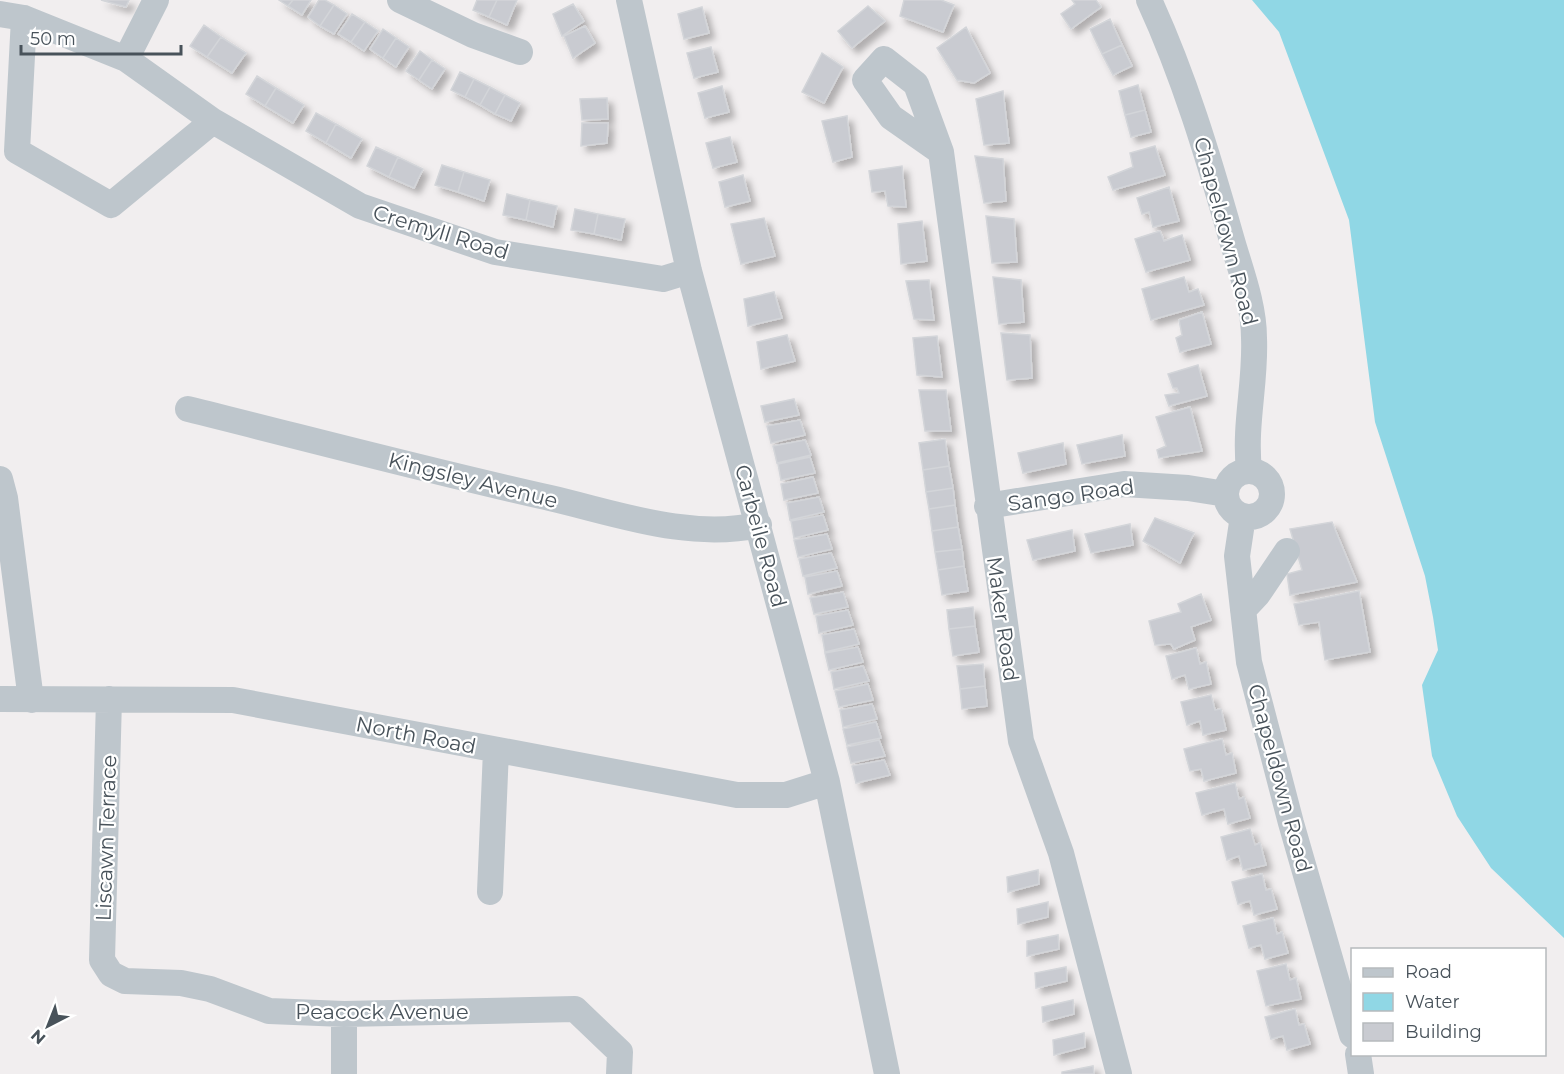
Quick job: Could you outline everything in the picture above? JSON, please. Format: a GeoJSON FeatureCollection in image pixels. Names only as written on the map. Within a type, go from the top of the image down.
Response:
{"type":"FeatureCollection","features":[{"type":"Feature","properties":{"kind":"street"},"geometry":{"type":"LineString","coordinates":[[126,59],[156,0]]}},
{"type":"Feature","properties":{"kind":"street"},"geometry":{"type":"LineString","coordinates":[[400,0],[473,35],[520,52]]}},
{"type":"Feature","properties":{"kind":"street","name":"Carbeile Road"},"geometry":{"type":"LineString","coordinates":[[629,0],[689,270],[827,782],[887,1074]]}},
{"type":"Feature","properties":{"kind":"street","name":"Chapeldown Road"},"geometry":{"type":"LineString","coordinates":[[1149,0],[1167,39],[1210,162],[1251,306],[1254,339],[1245,440],[1249,470]]}},
{"type":"Feature","properties":{"kind":"street","name":"Cremyll Road"},"geometry":{"type":"LineString","coordinates":[[213,121],[111,205],[17,152],[12,16],[126,59],[213,121],[360,206],[495,252],[663,279],[689,270]]}},
{"type":"Feature","properties":{"kind":"street","name":"Maker Road"},"geometry":{"type":"LineString","coordinates":[[941,152],[987,506],[1021,741],[1060,853],[1119,1074]]}},
{"type":"Feature","properties":{"kind":"street","name":"Kingsley Avenue"},"geometry":{"type":"LineString","coordinates":[[188,409],[492,485],[683,529],[731,531],[759,525]]}},
{"type":"Feature","properties":{"kind":"street"},"geometry":{"type":"LineString","coordinates":[[1249,470],[1263,477],[1272,490],[1272,498],[1263,513],[1256,516],[1243,516],[1232,509],[1226,494],[1232,480],[1249,470]]}},
{"type":"Feature","properties":{"kind":"street"},"geometry":{"type":"LineString","coordinates":[[0,479],[6,498],[31,700]]}},
{"type":"Feature","properties":{"kind":"street","name":"Sango Road"},"geometry":{"type":"LineString","coordinates":[[987,506],[1124,484],[1188,488],[1226,494]]}},
{"type":"Feature","properties":{"kind":"street","name":"Chapeldown Road"},"geometry":{"type":"LineString","coordinates":[[1243,516],[1237,556],[1252,674],[1291,823],[1351,1028]]}},
{"type":"Feature","properties":{"kind":"street"},"geometry":{"type":"LineString","coordinates":[[1243,610],[1258,594],[1287,551]]}},
{"type":"Feature","properties":{"kind":"street","name":"North Road"},"geometry":{"type":"LineString","coordinates":[[0,699],[233,700],[737,795],[786,795],[827,782]]}},
{"type":"Feature","properties":{"kind":"street","name":"Liscawn Terrace"},"geometry":{"type":"LineString","coordinates":[[109,699],[102,960],[111,974]]}},
{"type":"Feature","properties":{"kind":"street"},"geometry":{"type":"LineString","coordinates":[[490,892],[496,750]]}},
{"type":"Feature","properties":{"kind":"street","name":"Peacock Avenue"},"geometry":{"type":"LineString","coordinates":[[111,974],[125,981],[181,983],[210,989],[270,1011],[344,1014],[575,1009],[620,1052],[619,1074]]}},
{"type":"Feature","properties":{"kind":"street"},"geometry":{"type":"LineString","coordinates":[[344,1014],[344,1074]]}},
{"type":"Feature","properties":{"kind":"street"},"geometry":{"type":"LineString","coordinates":[[1358,1056],[1361,1074]]}},
{"type":"Feature","properties":{"kind":"water"},"geometry":{"type":"Polygon","coordinates":[[[1252,0],[1564,0],[1564,938],[1491,868],[1457,816],[1432,756],[1422,685],[1438,650],[1433,617],[1425,576],[1375,422],[1349,220],[1279,32],[1252,0]]]}},
{"type":"Feature","properties":{"kind":"building"},"geometry":{"type":"Polygon","coordinates":[[[101,0],[129,0],[126,7],[101,0]]]}},
{"type":"Feature","properties":{"kind":"building"},"geometry":{"type":"Polygon","coordinates":[[[279,0],[293,0],[288,6],[279,0]]]}},
{"type":"Feature","properties":{"kind":"building"},"geometry":{"type":"Polygon","coordinates":[[[293,0],[311,0],[302,15],[288,6],[293,0]]]}},
{"type":"Feature","properties":{"kind":"building"},"geometry":{"type":"Polygon","coordinates":[[[319,0],[325,0],[334,5],[320,26],[308,17],[319,0]]]}},
{"type":"Feature","properties":{"kind":"building"},"geometry":{"type":"Polygon","coordinates":[[[477,0],[497,0],[489,17],[473,10],[477,0]]]}},
{"type":"Feature","properties":{"kind":"building"},"geometry":{"type":"Polygon","coordinates":[[[497,0],[517,0],[507,25],[489,17],[497,0]]]}},
{"type":"Feature","properties":{"kind":"building"},"geometry":{"type":"Polygon","coordinates":[[[904,0],[941,0],[954,5],[943,32],[900,16],[904,0]]]}},
{"type":"Feature","properties":{"kind":"building"},"geometry":{"type":"Polygon","coordinates":[[[1072,0],[1096,0],[1101,7],[1071,29],[1061,14],[1075,4],[1072,0]]]}},
{"type":"Feature","properties":{"kind":"building"},"geometry":{"type":"Polygon","coordinates":[[[573,4],[584,21],[562,36],[553,14],[573,4]]]}},
{"type":"Feature","properties":{"kind":"building"},"geometry":{"type":"Polygon","coordinates":[[[334,5],[347,14],[334,34],[320,26],[334,5]]]}},
{"type":"Feature","properties":{"kind":"building"},"geometry":{"type":"Polygon","coordinates":[[[868,6],[885,21],[852,48],[838,31],[868,6]]]}},
{"type":"Feature","properties":{"kind":"building"},"geometry":{"type":"Polygon","coordinates":[[[702,7],[709,33],[684,39],[678,14],[702,7]]]}},
{"type":"Feature","properties":{"kind":"building"},"geometry":{"type":"Polygon","coordinates":[[[352,14],[365,22],[351,42],[338,34],[352,14]]]}},
{"type":"Feature","properties":{"kind":"building"},"geometry":{"type":"Polygon","coordinates":[[[1110,19],[1122,45],[1102,54],[1090,29],[1110,19]]]}},
{"type":"Feature","properties":{"kind":"building"},"geometry":{"type":"Polygon","coordinates":[[[365,22],[378,31],[364,51],[351,42],[365,22]]]}},
{"type":"Feature","properties":{"kind":"building"},"geometry":{"type":"Polygon","coordinates":[[[204,25],[221,37],[207,57],[190,46],[204,25]]]}},
{"type":"Feature","properties":{"kind":"building"},"geometry":{"type":"Polygon","coordinates":[[[585,26],[595,43],[573,58],[564,36],[585,26]]]}},
{"type":"Feature","properties":{"kind":"building"},"geometry":{"type":"Polygon","coordinates":[[[966,27],[990,73],[974,83],[957,80],[937,48],[966,27]]]}},
{"type":"Feature","properties":{"kind":"building"},"geometry":{"type":"Polygon","coordinates":[[[383,29],[396,38],[383,58],[370,49],[383,29]]]}},
{"type":"Feature","properties":{"kind":"building"},"geometry":{"type":"Polygon","coordinates":[[[221,37],[246,53],[232,73],[207,57],[221,37]]]}},
{"type":"Feature","properties":{"kind":"building"},"geometry":{"type":"Polygon","coordinates":[[[396,38],[409,47],[396,67],[383,58],[396,38]]]}},
{"type":"Feature","properties":{"kind":"building"},"geometry":{"type":"Polygon","coordinates":[[[1122,45],[1132,66],[1113,75],[1102,54],[1122,45]]]}},
{"type":"Feature","properties":{"kind":"building"},"geometry":{"type":"Polygon","coordinates":[[[711,47],[718,72],[694,78],[687,53],[711,47]]]}},
{"type":"Feature","properties":{"kind":"building"},"geometry":{"type":"Polygon","coordinates":[[[420,51],[432,60],[419,80],[406,71],[420,51]]]}},
{"type":"Feature","properties":{"kind":"building"},"geometry":{"type":"Polygon","coordinates":[[[822,53],[843,67],[824,103],[802,92],[822,53]]]}},
{"type":"Feature","properties":{"kind":"building"},"geometry":{"type":"Polygon","coordinates":[[[432,60],[445,69],[432,89],[419,80],[432,60]]]}},
{"type":"Feature","properties":{"kind":"building"},"geometry":{"type":"Polygon","coordinates":[[[460,72],[474,79],[465,97],[451,90],[460,72]]]}},
{"type":"Feature","properties":{"kind":"building"},"geometry":{"type":"Polygon","coordinates":[[[257,76],[276,88],[265,106],[246,94],[257,76]]]}},
{"type":"Feature","properties":{"kind":"building"},"geometry":{"type":"Polygon","coordinates":[[[474,79],[490,87],[480,105],[465,97],[474,79]]]}},
{"type":"Feature","properties":{"kind":"building"},"geometry":{"type":"Polygon","coordinates":[[[1138,85],[1145,110],[1125,115],[1119,91],[1138,85]]]}},
{"type":"Feature","properties":{"kind":"building"},"geometry":{"type":"Polygon","coordinates":[[[722,86],[729,112],[705,118],[698,93],[722,86]]]}},
{"type":"Feature","properties":{"kind":"building"},"geometry":{"type":"Polygon","coordinates":[[[490,87],[505,95],[495,114],[480,105],[490,87]]]}},
{"type":"Feature","properties":{"kind":"building"},"geometry":{"type":"Polygon","coordinates":[[[276,88],[304,105],[293,123],[265,106],[276,88]]]}},
{"type":"Feature","properties":{"kind":"building"},"geometry":{"type":"Polygon","coordinates":[[[1003,91],[1009,143],[984,145],[976,99],[1003,91]]]}},
{"type":"Feature","properties":{"kind":"building"},"geometry":{"type":"Polygon","coordinates":[[[505,95],[520,103],[511,121],[495,114],[505,95]]]}},
{"type":"Feature","properties":{"kind":"building"},"geometry":{"type":"Polygon","coordinates":[[[607,98],[608,119],[582,120],[580,99],[607,98]]]}},
{"type":"Feature","properties":{"kind":"building"},"geometry":{"type":"Polygon","coordinates":[[[1145,110],[1151,132],[1131,137],[1125,115],[1145,110]]]}},
{"type":"Feature","properties":{"kind":"building"},"geometry":{"type":"Polygon","coordinates":[[[316,113],[336,124],[326,143],[306,131],[316,113]]]}},
{"type":"Feature","properties":{"kind":"building"},"geometry":{"type":"Polygon","coordinates":[[[847,116],[852,157],[833,162],[822,121],[847,116]]]}},
{"type":"Feature","properties":{"kind":"building"},"geometry":{"type":"Polygon","coordinates":[[[582,123],[608,123],[607,143],[581,146],[582,123]]]}},
{"type":"Feature","properties":{"kind":"building"},"geometry":{"type":"Polygon","coordinates":[[[336,124],[362,139],[351,158],[326,143],[336,124]]]}},
{"type":"Feature","properties":{"kind":"building"},"geometry":{"type":"Polygon","coordinates":[[[730,137],[737,162],[713,168],[706,143],[730,137]]]}},
{"type":"Feature","properties":{"kind":"building"},"geometry":{"type":"Polygon","coordinates":[[[1155,146],[1165,175],[1113,190],[1108,177],[1133,167],[1130,153],[1155,146]]]}},
{"type":"Feature","properties":{"kind":"building"},"geometry":{"type":"Polygon","coordinates":[[[376,147],[398,157],[389,177],[367,166],[376,147]]]}},
{"type":"Feature","properties":{"kind":"building"},"geometry":{"type":"Polygon","coordinates":[[[975,156],[1003,159],[1006,201],[984,203],[975,156]]]}},
{"type":"Feature","properties":{"kind":"building"},"geometry":{"type":"Polygon","coordinates":[[[398,157],[423,169],[414,188],[389,177],[398,157]]]}},
{"type":"Feature","properties":{"kind":"building"},"geometry":{"type":"Polygon","coordinates":[[[442,165],[464,172],[458,192],[435,185],[442,165]]]}},
{"type":"Feature","properties":{"kind":"building"},"geometry":{"type":"Polygon","coordinates":[[[902,166],[906,207],[888,206],[885,191],[872,192],[869,171],[902,166]]]}},
{"type":"Feature","properties":{"kind":"building"},"geometry":{"type":"Polygon","coordinates":[[[464,172],[490,180],[484,201],[458,192],[464,172]]]}},
{"type":"Feature","properties":{"kind":"building"},"geometry":{"type":"Polygon","coordinates":[[[743,175],[750,201],[725,207],[719,182],[743,175]]]}},
{"type":"Feature","properties":{"kind":"building"},"geometry":{"type":"Polygon","coordinates":[[[1169,187],[1179,221],[1153,227],[1149,212],[1142,214],[1137,198],[1169,187]]]}},
{"type":"Feature","properties":{"kind":"building"},"geometry":{"type":"Polygon","coordinates":[[[507,194],[530,200],[526,220],[503,215],[507,194]]]}},
{"type":"Feature","properties":{"kind":"building"},"geometry":{"type":"Polygon","coordinates":[[[530,200],[557,206],[553,227],[526,220],[530,200]]]}},
{"type":"Feature","properties":{"kind":"building"},"geometry":{"type":"Polygon","coordinates":[[[575,209],[598,214],[594,234],[571,230],[575,209]]]}},
{"type":"Feature","properties":{"kind":"building"},"geometry":{"type":"Polygon","coordinates":[[[598,214],[625,219],[621,240],[594,234],[598,214]]]}},
{"type":"Feature","properties":{"kind":"building"},"geometry":{"type":"Polygon","coordinates":[[[986,216],[1014,219],[1017,262],[992,263],[986,216]]]}},
{"type":"Feature","properties":{"kind":"building"},"geometry":{"type":"Polygon","coordinates":[[[764,218],[775,256],[741,264],[731,224],[764,218]]]}},
{"type":"Feature","properties":{"kind":"building"},"geometry":{"type":"Polygon","coordinates":[[[922,221],[927,261],[901,264],[898,224],[922,221]]]}},
{"type":"Feature","properties":{"kind":"building"},"geometry":{"type":"Polygon","coordinates":[[[1160,231],[1164,241],[1182,235],[1190,260],[1146,272],[1135,239],[1160,231]]]}},
{"type":"Feature","properties":{"kind":"building"},"geometry":{"type":"Polygon","coordinates":[[[993,277],[1021,280],[1024,322],[999,324],[993,277]]]}},
{"type":"Feature","properties":{"kind":"building"},"geometry":{"type":"Polygon","coordinates":[[[1184,277],[1189,292],[1198,289],[1204,305],[1151,320],[1142,289],[1184,277]]]}},
{"type":"Feature","properties":{"kind":"building"},"geometry":{"type":"Polygon","coordinates":[[[929,280],[934,320],[914,319],[906,281],[929,280]]]}},
{"type":"Feature","properties":{"kind":"building"},"geometry":{"type":"Polygon","coordinates":[[[774,292],[782,318],[748,326],[744,299],[774,292]]]}},
{"type":"Feature","properties":{"kind":"building"},"geometry":{"type":"Polygon","coordinates":[[[1202,312],[1211,344],[1180,352],[1176,338],[1182,335],[1179,320],[1202,312]]]}},
{"type":"Feature","properties":{"kind":"building"},"geometry":{"type":"Polygon","coordinates":[[[1001,333],[1030,335],[1032,378],[1007,380],[1001,333]]]}},
{"type":"Feature","properties":{"kind":"building"},"geometry":{"type":"Polygon","coordinates":[[[787,335],[795,361],[761,369],[757,342],[787,335]]]}},
{"type":"Feature","properties":{"kind":"building"},"geometry":{"type":"Polygon","coordinates":[[[937,336],[942,377],[917,375],[913,338],[937,336]]]}},
{"type":"Feature","properties":{"kind":"building"},"geometry":{"type":"Polygon","coordinates":[[[1198,365],[1207,396],[1169,406],[1165,395],[1179,393],[1177,388],[1173,388],[1168,374],[1198,365]]]}},
{"type":"Feature","properties":{"kind":"building"},"geometry":{"type":"Polygon","coordinates":[[[919,390],[946,390],[951,431],[925,431],[919,390]]]}},
{"type":"Feature","properties":{"kind":"building"},"geometry":{"type":"Polygon","coordinates":[[[794,399],[799,415],[765,422],[761,406],[794,399]]]}},
{"type":"Feature","properties":{"kind":"building"},"geometry":{"type":"Polygon","coordinates":[[[1190,407],[1202,451],[1159,458],[1157,450],[1166,446],[1156,417],[1190,407]]]}},
{"type":"Feature","properties":{"kind":"building"},"geometry":{"type":"Polygon","coordinates":[[[800,420],[805,435],[771,443],[767,426],[800,420]]]}},
{"type":"Feature","properties":{"kind":"building"},"geometry":{"type":"Polygon","coordinates":[[[1122,435],[1125,456],[1082,464],[1077,445],[1122,435]]]}},
{"type":"Feature","properties":{"kind":"building"},"geometry":{"type":"Polygon","coordinates":[[[945,439],[949,466],[923,470],[919,443],[945,439]]]}},
{"type":"Feature","properties":{"kind":"building"},"geometry":{"type":"Polygon","coordinates":[[[805,440],[811,455],[777,463],[773,446],[805,440]]]}},
{"type":"Feature","properties":{"kind":"building"},"geometry":{"type":"Polygon","coordinates":[[[1063,443],[1066,464],[1023,473],[1018,453],[1063,443]]]}},
{"type":"Feature","properties":{"kind":"building"},"geometry":{"type":"Polygon","coordinates":[[[810,457],[815,473],[781,480],[778,464],[810,457]]]}},
{"type":"Feature","properties":{"kind":"building"},"geometry":{"type":"Polygon","coordinates":[[[949,466],[953,488],[926,492],[923,470],[949,466]]]}},
{"type":"Feature","properties":{"kind":"building"},"geometry":{"type":"Polygon","coordinates":[[[813,477],[818,493],[784,500],[781,484],[813,477]]]}},
{"type":"Feature","properties":{"kind":"building"},"geometry":{"type":"Polygon","coordinates":[[[953,488],[955,505],[929,509],[926,492],[953,488]]]}},
{"type":"Feature","properties":{"kind":"building"},"geometry":{"type":"Polygon","coordinates":[[[819,497],[824,512],[790,520],[787,503],[819,497]]]}},
{"type":"Feature","properties":{"kind":"building"},"geometry":{"type":"Polygon","coordinates":[[[955,505],[958,527],[932,531],[929,509],[955,505]]]}},
{"type":"Feature","properties":{"kind":"building"},"geometry":{"type":"Polygon","coordinates":[[[823,515],[828,530],[794,538],[791,521],[823,515]]]}},
{"type":"Feature","properties":{"kind":"building"},"geometry":{"type":"Polygon","coordinates":[[[1155,518],[1194,533],[1180,563],[1143,541],[1155,518]]]}},
{"type":"Feature","properties":{"kind":"building"},"geometry":{"type":"Polygon","coordinates":[[[1332,522],[1357,582],[1290,595],[1287,574],[1302,570],[1290,529],[1332,522]]]}},
{"type":"Feature","properties":{"kind":"building"},"geometry":{"type":"Polygon","coordinates":[[[1130,524],[1133,545],[1091,553],[1085,534],[1130,524]]]}},
{"type":"Feature","properties":{"kind":"building"},"geometry":{"type":"Polygon","coordinates":[[[958,527],[962,549],[935,552],[932,531],[958,527]]]}},
{"type":"Feature","properties":{"kind":"building"},"geometry":{"type":"Polygon","coordinates":[[[1072,530],[1075,551],[1033,560],[1027,540],[1072,530]]]}},
{"type":"Feature","properties":{"kind":"building"},"geometry":{"type":"Polygon","coordinates":[[[827,534],[832,549],[798,557],[794,540],[827,534]]]}},
{"type":"Feature","properties":{"kind":"building"},"geometry":{"type":"Polygon","coordinates":[[[962,549],[964,566],[938,570],[935,552],[962,549]]]}},
{"type":"Feature","properties":{"kind":"building"},"geometry":{"type":"Polygon","coordinates":[[[831,553],[837,568],[803,576],[799,559],[831,553]]]}},
{"type":"Feature","properties":{"kind":"building"},"geometry":{"type":"Polygon","coordinates":[[[964,566],[968,591],[942,595],[938,570],[964,566]]]}},
{"type":"Feature","properties":{"kind":"building"},"geometry":{"type":"Polygon","coordinates":[[[837,571],[842,586],[808,594],[805,577],[837,571]]]}},
{"type":"Feature","properties":{"kind":"building"},"geometry":{"type":"Polygon","coordinates":[[[1359,591],[1370,652],[1325,660],[1319,622],[1299,625],[1294,604],[1359,591]]]}},
{"type":"Feature","properties":{"kind":"building"},"geometry":{"type":"Polygon","coordinates":[[[843,592],[848,607],[814,614],[810,598],[843,592]]]}},
{"type":"Feature","properties":{"kind":"building"},"geometry":{"type":"Polygon","coordinates":[[[1201,594],[1211,620],[1191,627],[1195,640],[1174,649],[1171,644],[1155,645],[1149,621],[1181,612],[1178,604],[1201,594]]]}},
{"type":"Feature","properties":{"kind":"building"},"geometry":{"type":"Polygon","coordinates":[[[973,607],[975,626],[949,629],[947,610],[973,607]]]}},
{"type":"Feature","properties":{"kind":"building"},"geometry":{"type":"Polygon","coordinates":[[[848,610],[853,625],[819,633],[816,616],[848,610]]]}},
{"type":"Feature","properties":{"kind":"building"},"geometry":{"type":"Polygon","coordinates":[[[975,626],[979,652],[953,656],[949,629],[975,626]]]}},
{"type":"Feature","properties":{"kind":"building"},"geometry":{"type":"Polygon","coordinates":[[[854,629],[859,644],[825,652],[822,635],[854,629]]]}},
{"type":"Feature","properties":{"kind":"building"},"geometry":{"type":"Polygon","coordinates":[[[858,647],[863,662],[829,670],[825,653],[858,647]]]}},
{"type":"Feature","properties":{"kind":"building"},"geometry":{"type":"Polygon","coordinates":[[[1196,648],[1200,664],[1206,662],[1211,684],[1189,689],[1185,675],[1172,679],[1166,656],[1196,648]]]}},
{"type":"Feature","properties":{"kind":"building"},"geometry":{"type":"Polygon","coordinates":[[[983,664],[985,686],[960,689],[957,666],[983,664]]]}},
{"type":"Feature","properties":{"kind":"building"},"geometry":{"type":"Polygon","coordinates":[[[863,666],[869,681],[834,689],[831,672],[863,666]]]}},
{"type":"Feature","properties":{"kind":"building"},"geometry":{"type":"Polygon","coordinates":[[[868,684],[873,700],[839,707],[835,691],[868,684]]]}},
{"type":"Feature","properties":{"kind":"building"},"geometry":{"type":"Polygon","coordinates":[[[985,686],[987,706],[962,709],[960,689],[985,686]]]}},
{"type":"Feature","properties":{"kind":"building"},"geometry":{"type":"Polygon","coordinates":[[[1211,695],[1215,710],[1221,709],[1226,730],[1203,735],[1200,721],[1187,725],[1181,702],[1211,695]]]}},
{"type":"Feature","properties":{"kind":"building"},"geometry":{"type":"Polygon","coordinates":[[[872,704],[877,719],[843,727],[840,710],[872,704]]]}},
{"type":"Feature","properties":{"kind":"building"},"geometry":{"type":"Polygon","coordinates":[[[876,722],[881,738],[847,745],[843,729],[876,722]]]}},
{"type":"Feature","properties":{"kind":"building"},"geometry":{"type":"Polygon","coordinates":[[[1222,739],[1226,755],[1232,753],[1236,773],[1204,781],[1201,769],[1190,771],[1184,749],[1222,739]]]}},
{"type":"Feature","properties":{"kind":"building"},"geometry":{"type":"Polygon","coordinates":[[[879,740],[885,756],[851,763],[847,747],[879,740]]]}},
{"type":"Feature","properties":{"kind":"building"},"geometry":{"type":"Polygon","coordinates":[[[884,760],[890,775],[856,783],[852,766],[884,760]]]}},
{"type":"Feature","properties":{"kind":"building"},"geometry":{"type":"Polygon","coordinates":[[[1235,783],[1239,799],[1244,797],[1250,818],[1228,824],[1224,809],[1202,815],[1196,793],[1235,783]]]}},
{"type":"Feature","properties":{"kind":"building"},"geometry":{"type":"Polygon","coordinates":[[[1250,829],[1255,845],[1260,843],[1266,865],[1243,870],[1239,856],[1227,860],[1221,837],[1250,829]]]}},
{"type":"Feature","properties":{"kind":"building"},"geometry":{"type":"Polygon","coordinates":[[[1038,870],[1039,884],[1008,892],[1007,877],[1038,870]]]}},
{"type":"Feature","properties":{"kind":"building"},"geometry":{"type":"Polygon","coordinates":[[[1262,874],[1266,890],[1271,889],[1277,909],[1254,915],[1250,901],[1238,904],[1232,882],[1262,874]]]}},
{"type":"Feature","properties":{"kind":"building"},"geometry":{"type":"Polygon","coordinates":[[[1048,902],[1048,917],[1018,924],[1017,909],[1048,902]]]}},
{"type":"Feature","properties":{"kind":"building"},"geometry":{"type":"Polygon","coordinates":[[[1273,918],[1277,934],[1282,932],[1288,953],[1265,959],[1261,945],[1249,948],[1243,926],[1273,918]]]}},
{"type":"Feature","properties":{"kind":"building"},"geometry":{"type":"Polygon","coordinates":[[[1058,935],[1059,949],[1027,956],[1027,941],[1058,935]]]}},
{"type":"Feature","properties":{"kind":"building"},"geometry":{"type":"Polygon","coordinates":[[[1286,964],[1290,980],[1296,978],[1301,999],[1266,1006],[1257,971],[1286,964]]]}},
{"type":"Feature","properties":{"kind":"building"},"geometry":{"type":"Polygon","coordinates":[[[1066,967],[1067,981],[1036,988],[1035,973],[1066,967]]]}},
{"type":"Feature","properties":{"kind":"building"},"geometry":{"type":"Polygon","coordinates":[[[1073,1000],[1074,1014],[1043,1022],[1042,1007],[1073,1000]]]}},
{"type":"Feature","properties":{"kind":"building"},"geometry":{"type":"Polygon","coordinates":[[[1295,1009],[1299,1025],[1304,1024],[1310,1044],[1287,1050],[1283,1036],[1271,1039],[1265,1017],[1295,1009]]]}},
{"type":"Feature","properties":{"kind":"building"},"geometry":{"type":"Polygon","coordinates":[[[1084,1033],[1085,1047],[1054,1055],[1053,1040],[1084,1033]]]}},
{"type":"Feature","properties":{"kind":"building"},"geometry":{"type":"Polygon","coordinates":[[[1093,1066],[1094,1074],[1062,1074],[1062,1072],[1093,1066]]]}}]}
